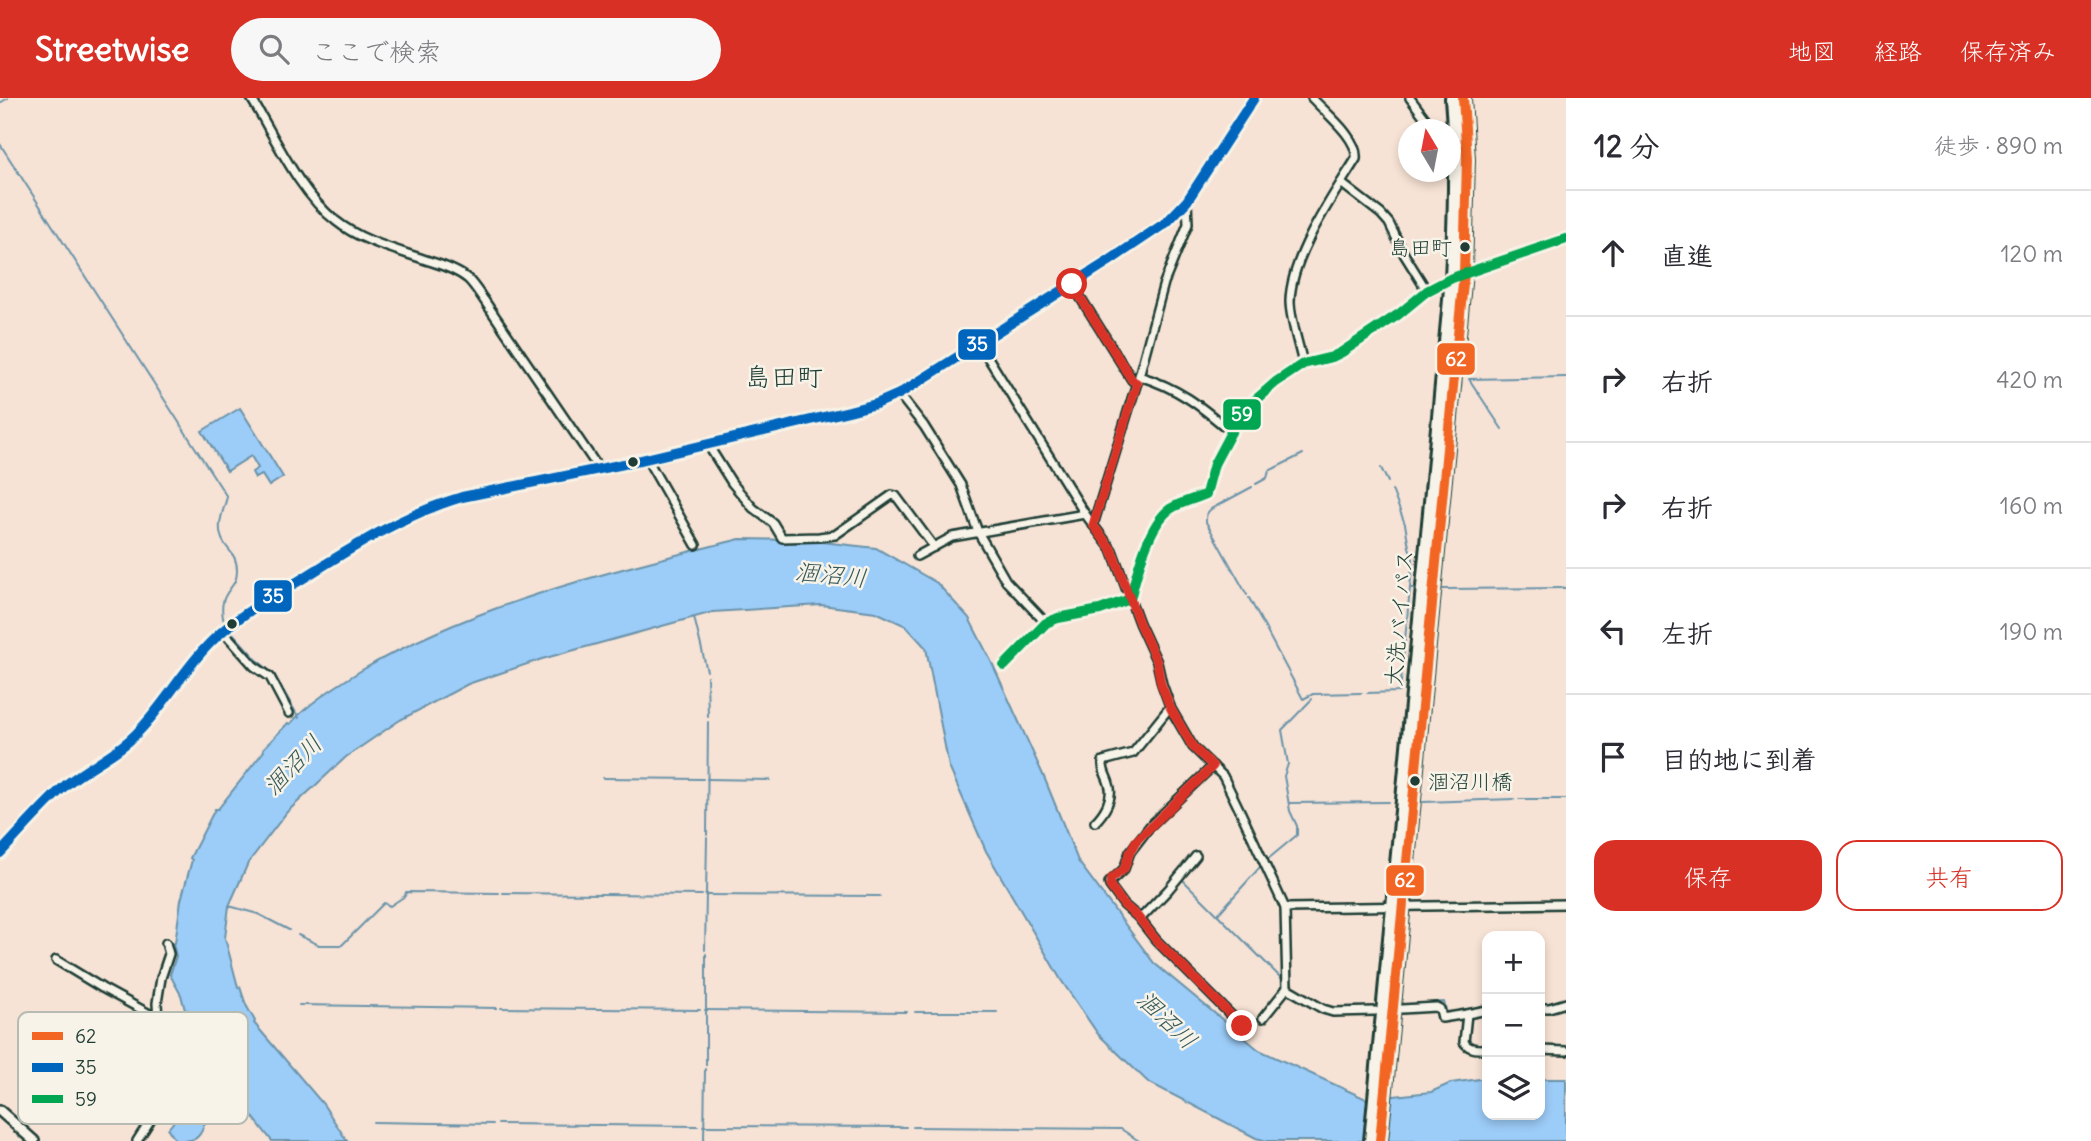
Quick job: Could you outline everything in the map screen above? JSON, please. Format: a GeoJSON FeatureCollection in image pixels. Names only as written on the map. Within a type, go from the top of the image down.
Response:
{"type":"FeatureCollection","features":[{"type":"Feature","properties":{"kind":"highway","name":"大洗バイパス"},"geometry":{"type":"LineString","coordinates":[[1452,98],[1452,119]]}},
{"type":"Feature","properties":{"kind":"highway","name":"大洗バイパス"},"geometry":{"type":"LineString","coordinates":[[1397,906],[1405,886],[1458,276],[1467,159],[1463,98]]}},
{"type":"Feature","properties":{"kind":"highway","name":"大洗バイパス"},"geometry":{"type":"LineString","coordinates":[[1371,1141],[1382,1064],[1458,276],[1454,182]]}},
{"type":"Feature","properties":{"kind":"highway","name":"大洗バイパス"},"geometry":{"type":"LineString","coordinates":[[1380,1141],[1382,1064]]}},
{"type":"Feature","properties":{"kind":"street"},"geometry":{"type":"LineString","coordinates":[[251,98],[312,199],[337,222],[367,239],[443,266],[469,280],[599,469]]}},
{"type":"Feature","properties":{"kind":"street"},"geometry":{"type":"LineString","coordinates":[[0,853],[69,782],[135,736],[152,718],[203,650],[223,631],[264,601],[365,539],[441,503],[647,459],[865,407],[899,394],[1156,230],[1187,201],[1254,98]]}},
{"type":"Feature","properties":{"kind":"street"},"geometry":{"type":"LineString","coordinates":[[1303,364],[1290,303],[1292,288],[1316,225],[1356,159],[1356,148],[1352,141],[1312,98]]}},
{"type":"Feature","properties":{"kind":"street"},"geometry":{"type":"LineString","coordinates":[[1410,98],[1426,119]]}},
{"type":"Feature","properties":{"kind":"street"},"geometry":{"type":"LineString","coordinates":[[1341,183],[1389,223],[1427,291]]}},
{"type":"Feature","properties":{"kind":"street"},"geometry":{"type":"LineString","coordinates":[[1093,525],[1138,380],[1164,283],[1188,224],[1187,201]]}},
{"type":"Feature","properties":{"kind":"street"},"geometry":{"type":"LineString","coordinates":[[1130,599],[1153,531],[1169,509],[1206,494],[1214,464],[1231,432],[1245,409],[1258,397],[1303,364],[1342,352],[1399,314],[1427,291],[1458,276],[1566,239]]}},
{"type":"Feature","properties":{"kind":"street"},"geometry":{"type":"LineString","coordinates":[[1072,284],[1132,380],[1170,386],[1231,432]]}},
{"type":"Feature","properties":{"kind":"street"},"geometry":{"type":"LineString","coordinates":[[979,343],[1085,514],[1112,550],[1157,662],[1161,684],[1170,707],[1193,747],[1223,776],[1285,908],[1287,988],[1263,1018]]}},
{"type":"Feature","properties":{"kind":"street"},"geometry":{"type":"LineString","coordinates":[[899,394],[924,426],[961,485],[978,532],[1006,581],[1046,623]]}},
{"type":"Feature","properties":{"kind":"street"},"geometry":{"type":"LineString","coordinates":[[708,444],[732,483],[753,508],[773,523],[782,538],[835,535],[892,495],[896,496],[934,547]]}},
{"type":"Feature","properties":{"kind":"street"},"geometry":{"type":"LineString","coordinates":[[647,459],[696,545]]}},
{"type":"Feature","properties":{"kind":"street"},"geometry":{"type":"LineString","coordinates":[[917,556],[952,537],[1085,514]]}},
{"type":"Feature","properties":{"kind":"street"},"geometry":{"type":"LineString","coordinates":[[1004,666],[1046,623],[1100,610],[1130,599]]}},
{"type":"Feature","properties":{"kind":"street"},"geometry":{"type":"LineString","coordinates":[[223,631],[254,666],[270,677],[289,713]]}},
{"type":"Feature","properties":{"kind":"street"},"geometry":{"type":"LineString","coordinates":[[1095,822],[1106,809],[1111,790],[1103,771],[1103,761],[1133,753],[1170,707]]}},
{"type":"Feature","properties":{"kind":"street"},"geometry":{"type":"LineString","coordinates":[[1213,766],[1143,834],[1130,852],[1124,869],[1109,883],[1124,905],[1138,917],[1156,940],[1242,1026]]}},
{"type":"Feature","properties":{"kind":"street"},"geometry":{"type":"LineString","coordinates":[[1138,917],[1143,916],[1168,890],[1196,856]]}},
{"type":"Feature","properties":{"kind":"street"},"geometry":{"type":"LineString","coordinates":[[1285,908],[1566,904]]}},
{"type":"Feature","properties":{"kind":"street"},"geometry":{"type":"LineString","coordinates":[[157,1012],[161,978],[169,954],[166,943]]}},
{"type":"Feature","properties":{"kind":"street"},"geometry":{"type":"LineString","coordinates":[[56,960],[146,1012]]}},
{"type":"Feature","properties":{"kind":"street"},"geometry":{"type":"LineString","coordinates":[[1287,988],[1332,1012],[1375,1011]]}},
{"type":"Feature","properties":{"kind":"street"},"geometry":{"type":"LineString","coordinates":[[1545,1008],[1566,1003]]}},
{"type":"Feature","properties":{"kind":"street"},"geometry":{"type":"LineString","coordinates":[[1402,1009],[1436,1007],[1440,1009],[1442,1018],[1482,1011]]}},
{"type":"Feature","properties":{"kind":"street"},"geometry":{"type":"LineString","coordinates":[[1466,1014],[1464,1042],[1472,1048],[1482,1049]]}},
{"type":"Feature","properties":{"kind":"street"},"geometry":{"type":"LineString","coordinates":[[1545,1050],[1566,1051]]}},
{"type":"Feature","properties":{"kind":"street"},"geometry":{"type":"LineString","coordinates":[[0,1111],[34,1141]]}},
{"type":"Feature","properties":{"kind":"street"},"geometry":{"type":"LineString","coordinates":[[136,1141],[148,1124]]}},
{"type":"Feature","properties":{"kind":"water"},"geometry":{"type":"Polygon","coordinates":[[[240,408],[283,477],[269,486],[262,475],[255,478],[252,472],[258,468],[251,456],[227,471],[202,431],[240,408]]]}},
{"type":"Feature","properties":{"kind":"water","name":"涸沼川"},"geometry":{"type":"Polygon","coordinates":[[[740,539],[804,540],[876,548],[937,583],[969,618],[993,665],[1044,777],[1078,861],[1154,963],[1259,1050],[1366,1099],[1431,1092],[1451,1083],[1482,1079],[1482,1120],[1545,1120],[1545,1079],[1566,1079],[1566,1141],[1267,1141],[1256,1138],[1148,1082],[1098,1034],[1061,980],[986,851],[949,767],[926,648],[906,626],[876,612],[821,605],[713,612],[542,659],[468,684],[400,720],[346,757],[287,812],[248,863],[229,906],[225,938],[238,987],[254,1023],[323,1104],[347,1141],[272,1141],[248,1111],[248,1012],[189,1012],[185,1010],[181,995],[170,975],[176,956],[173,944],[192,860],[190,858],[215,809],[218,809],[263,749],[288,723],[333,688],[362,670],[406,646],[452,626],[546,591],[740,539]]]}},
{"type":"Feature","properties":{"kind":"water"},"geometry":{"type":"Polygon","coordinates":[[[172,1124],[205,1124],[194,1139],[176,1141],[168,1129],[172,1124]]]}},
{"type":"Feature","properties":{"kind":"waterway"},"geometry":{"type":"LineString","coordinates":[[0,103],[8,98]]}},
{"type":"Feature","properties":{"kind":"waterway"},"geometry":{"type":"LineString","coordinates":[[0,144],[227,497],[220,531],[235,559],[237,571],[223,603],[224,623]]}},
{"type":"Feature","properties":{"kind":"waterway"},"geometry":{"type":"LineString","coordinates":[[1502,429],[1469,379],[1566,377]]}},
{"type":"Feature","properties":{"kind":"waterway"},"geometry":{"type":"LineString","coordinates":[[1256,484],[1267,478],[1269,471],[1303,454]]}},
{"type":"Feature","properties":{"kind":"waterway"},"geometry":{"type":"LineString","coordinates":[[1381,468],[1388,482]]}},
{"type":"Feature","properties":{"kind":"waterway"},"geometry":{"type":"LineString","coordinates":[[1247,595],[1206,518],[1211,509],[1252,487]]}},
{"type":"Feature","properties":{"kind":"waterway"},"geometry":{"type":"LineString","coordinates":[[1392,490],[1405,524],[1413,559],[1410,588],[1415,588]]}},
{"type":"Feature","properties":{"kind":"waterway"},"geometry":{"type":"LineString","coordinates":[[1367,693],[1400,692],[1410,588]]}},
{"type":"Feature","properties":{"kind":"waterway"},"geometry":{"type":"LineString","coordinates":[[1443,589],[1566,588]]}},
{"type":"Feature","properties":{"kind":"waterway"},"geometry":{"type":"LineString","coordinates":[[1249,598],[1303,699],[1313,694],[1362,693]]}},
{"type":"Feature","properties":{"kind":"waterway"},"geometry":{"type":"LineString","coordinates":[[694,617],[707,671]]}},
{"type":"Feature","properties":{"kind":"waterway"},"geometry":{"type":"LineString","coordinates":[[230,630],[258,661],[274,674],[299,718]]}},
{"type":"Feature","properties":{"kind":"waterway"},"geometry":{"type":"LineString","coordinates":[[707,676],[708,717]]}},
{"type":"Feature","properties":{"kind":"waterway"},"geometry":{"type":"LineString","coordinates":[[1268,859],[1297,835],[1284,776],[1288,764],[1282,730],[1312,699]]}},
{"type":"Feature","properties":{"kind":"waterway"},"geometry":{"type":"LineString","coordinates":[[707,835],[708,722]]}},
{"type":"Feature","properties":{"kind":"waterway"},"geometry":{"type":"LineString","coordinates":[[603,778],[703,779]]}},
{"type":"Feature","properties":{"kind":"waterway"},"geometry":{"type":"LineString","coordinates":[[707,779],[770,780]]}},
{"type":"Feature","properties":{"kind":"waterway"},"geometry":{"type":"LineString","coordinates":[[1423,802],[1514,799]]}},
{"type":"Feature","properties":{"kind":"waterway"},"geometry":{"type":"LineString","coordinates":[[1519,799],[1566,799]]}},
{"type":"Feature","properties":{"kind":"waterway"},"geometry":{"type":"LineString","coordinates":[[1290,803],[1389,802]]}},
{"type":"Feature","properties":{"kind":"waterway"},"geometry":{"type":"LineString","coordinates":[[705,950],[707,838]]}},
{"type":"Feature","properties":{"kind":"waterway"},"geometry":{"type":"LineString","coordinates":[[1218,914],[1261,866]]}},
{"type":"Feature","properties":{"kind":"waterway"},"geometry":{"type":"LineString","coordinates":[[1183,880],[1283,980]]}},
{"type":"Feature","properties":{"kind":"waterway"},"geometry":{"type":"LineString","coordinates":[[298,935],[319,945],[342,945],[384,903],[390,906],[405,896],[406,892],[499,893]]}},
{"type":"Feature","properties":{"kind":"waterway"},"geometry":{"type":"LineString","coordinates":[[503,893],[702,895]]}},
{"type":"Feature","properties":{"kind":"waterway"},"geometry":{"type":"LineString","coordinates":[[705,895],[880,896]]}},
{"type":"Feature","properties":{"kind":"waterway"},"geometry":{"type":"LineString","coordinates":[[229,906],[258,914],[289,930]]}},
{"type":"Feature","properties":{"kind":"waterway"},"geometry":{"type":"LineString","coordinates":[[706,954],[706,1065]]}},
{"type":"Feature","properties":{"kind":"waterway"},"geometry":{"type":"LineString","coordinates":[[1291,986],[1325,1006]]}},
{"type":"Feature","properties":{"kind":"waterway"},"geometry":{"type":"LineString","coordinates":[[1545,1004],[1566,999]]}},
{"type":"Feature","properties":{"kind":"waterway"},"geometry":{"type":"LineString","coordinates":[[1404,1005],[1444,1002],[1447,1014]]}},
{"type":"Feature","properties":{"kind":"waterway"},"geometry":{"type":"LineString","coordinates":[[299,1005],[497,1008]]}},
{"type":"Feature","properties":{"kind":"waterway"},"geometry":{"type":"LineString","coordinates":[[1362,1008],[1374,1007]]}},
{"type":"Feature","properties":{"kind":"waterway"},"geometry":{"type":"LineString","coordinates":[[1462,1011],[1482,1007]]}},
{"type":"Feature","properties":{"kind":"waterway"},"geometry":{"type":"LineString","coordinates":[[501,1008],[700,1010]]}},
{"type":"Feature","properties":{"kind":"waterway"},"geometry":{"type":"LineString","coordinates":[[705,1010],[907,1012]]}},
{"type":"Feature","properties":{"kind":"waterway"},"geometry":{"type":"LineString","coordinates":[[915,1012],[997,1012]]}},
{"type":"Feature","properties":{"kind":"waterway"},"geometry":{"type":"LineString","coordinates":[[704,1141],[705,1069]]}},
{"type":"Feature","properties":{"kind":"waterway"},"geometry":{"type":"LineString","coordinates":[[373,1122],[493,1124]]}},
{"type":"Feature","properties":{"kind":"waterway"},"geometry":{"type":"LineString","coordinates":[[498,1124],[698,1126]]}},
{"type":"Feature","properties":{"kind":"waterway"},"geometry":{"type":"LineString","coordinates":[[703,1126],[906,1127]]}},
{"type":"Feature","properties":{"kind":"waterway"},"geometry":{"type":"LineString","coordinates":[[913,1127],[1121,1129],[1139,1141]]}},
{"type":"Feature","properties":{"kind":"transit line","name":"35"},"geometry":{"type":"LineString","coordinates":[[0,853],[67,784],[132,738],[219,634],[251,610],[356,545],[418,513],[462,497],[624,464],[849,411],[899,394],[1167,222],[1187,201],[1254,98]]}},
{"type":"Feature","properties":{"kind":"transit line","name":"62"},"geometry":{"type":"LineString","coordinates":[[1380,1141],[1464,273],[1467,159],[1463,98]]}},
{"type":"Feature","properties":{"kind":"transit line","name":"59"},"geometry":{"type":"LineString","coordinates":[[1004,666],[1046,623],[1100,610],[1130,599],[1144,550],[1155,526],[1170,509],[1206,494],[1214,464],[1245,409],[1276,382],[1303,364],[1342,352],[1399,314],[1427,291],[1452,278],[1566,239]]}},
{"type":"Feature","properties":{"kind":"place","name":"島田町"},"geometry":{"type":"Point","coordinates":[1465,247]}},
{"type":"Feature","properties":{"kind":"place","name":"涸沼川橋"},"geometry":{"type":"Point","coordinates":[1415,781]}},
{"type":"Feature","properties":{"kind":"district","name":"島田町"},"geometry":{"type":"Point","coordinates":[784,377]}},
{"type":"Feature","properties":{"kind":"route"},"geometry":{"type":"LineString","coordinates":[[1072,284],[1132,380],[1137,383],[1093,525],[1112,550],[1139,623],[1157,662],[1161,684],[1171,709],[1193,747],[1213,766],[1136,841],[1124,869],[1109,883],[1124,905],[1138,917],[1156,940],[1242,1026]]}}]}
